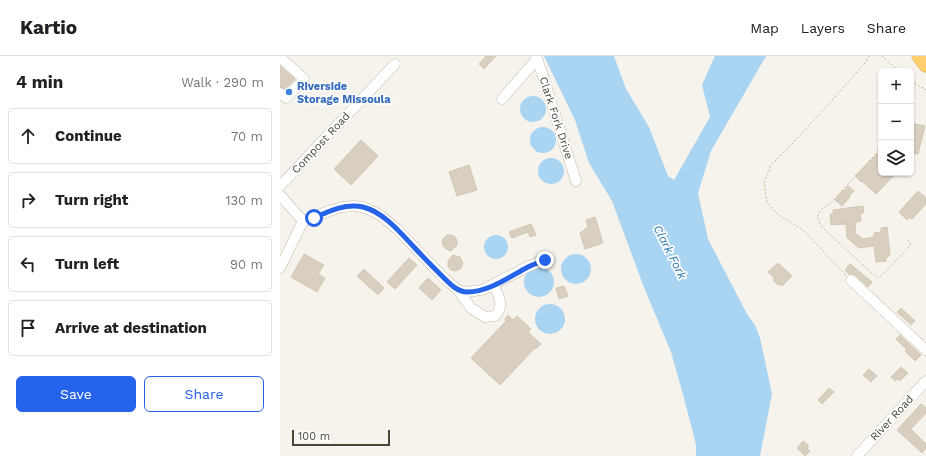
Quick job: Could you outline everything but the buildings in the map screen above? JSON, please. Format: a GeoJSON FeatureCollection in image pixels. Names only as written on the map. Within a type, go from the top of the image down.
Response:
{"type":"FeatureCollection","features":[{"type":"Feature","properties":{"kind":"highway"},"geometry":{"type":"LineString","coordinates":[[919,56],[926,64]]}},
{"type":"Feature","properties":{"kind":"street"},"geometry":{"type":"LineString","coordinates":[[280,57],[304,79],[282,99]]}},
{"type":"Feature","properties":{"kind":"street"},"geometry":{"type":"LineString","coordinates":[[502,99],[536,58]]}},
{"type":"Feature","properties":{"kind":"street","name":"Clark Fork Drive"},"geometry":{"type":"LineString","coordinates":[[536,58],[576,180]]}},
{"type":"Feature","properties":{"kind":"street","name":"Compost Road"},"geometry":{"type":"LineString","coordinates":[[280,186],[395,64]]}},
{"type":"Feature","properties":{"kind":"street"},"geometry":{"type":"LineString","coordinates":[[280,195],[303,222]]}},
{"type":"Feature","properties":{"kind":"street"},"geometry":{"type":"LineString","coordinates":[[280,268],[303,222],[329,211],[342,207],[354,206],[363,207],[380,215],[397,229],[445,279],[458,290],[471,308],[485,317],[495,316],[499,312],[500,298],[493,285]]}},
{"type":"Feature","properties":{"kind":"street"},"geometry":{"type":"LineString","coordinates":[[458,290],[466,292],[482,290],[529,266],[545,260]]}},
{"type":"Feature","properties":{"kind":"street"},"geometry":{"type":"LineString","coordinates":[[851,280],[926,350]]}},
{"type":"Feature","properties":{"kind":"street","name":"River Road"},"geometry":{"type":"LineString","coordinates":[[857,456],[924,388]]}},
{"type":"Feature","properties":{"kind":"path"},"geometry":{"type":"LineString","coordinates":[[851,280],[803,230],[777,214],[767,202],[764,183],[771,165],[834,98],[869,56]]}},
{"type":"Feature","properties":{"kind":"path"},"geometry":{"type":"LineString","coordinates":[[882,56],[896,68]]}},
{"type":"Feature","properties":{"kind":"path"},"geometry":{"type":"LineString","coordinates":[[914,83],[926,90]]}},
{"type":"Feature","properties":{"kind":"path"},"geometry":{"type":"LineString","coordinates":[[878,151],[830,204],[822,208],[819,212],[818,221],[822,227],[877,278],[882,275],[911,245],[907,239]]}},
{"type":"Feature","properties":{"kind":"water","name":"Clark Fork"},"geometry":{"type":"Polygon","coordinates":[[[544,56],[614,56],[626,89],[649,127],[668,176],[674,180],[710,117],[702,85],[715,56],[766,56],[711,151],[698,193],[708,239],[747,314],[755,325],[760,338],[772,394],[760,456],[696,456],[696,445],[671,352],[643,285],[612,201],[589,163],[575,120],[544,56]]]}},
{"type":"Feature","properties":{"kind":"water"},"geometry":{"type":"Polygon","coordinates":[[[533,96],[542,100],[546,109],[542,118],[533,122],[524,118],[520,109],[524,100],[533,96]]]}},
{"type":"Feature","properties":{"kind":"water"},"geometry":{"type":"Polygon","coordinates":[[[543,127],[552,131],[556,140],[552,149],[543,153],[534,149],[530,140],[534,131],[543,127]]]}},
{"type":"Feature","properties":{"kind":"water"},"geometry":{"type":"Polygon","coordinates":[[[551,158],[560,162],[564,171],[560,180],[551,184],[542,180],[538,171],[542,162],[551,158]]]}},
{"type":"Feature","properties":{"kind":"water"},"geometry":{"type":"Polygon","coordinates":[[[496,235],[501,236],[507,242],[507,252],[501,258],[496,259],[491,258],[485,252],[484,247],[485,242],[491,236],[496,235]]]}},
{"type":"Feature","properties":{"kind":"water"},"geometry":{"type":"Polygon","coordinates":[[[576,254],[582,255],[590,263],[590,275],[582,283],[576,284],[570,283],[562,275],[561,269],[562,263],[570,255],[576,254]]]}},
{"type":"Feature","properties":{"kind":"water"},"geometry":{"type":"Polygon","coordinates":[[[539,267],[545,268],[553,276],[553,288],[545,296],[539,297],[533,296],[525,288],[524,282],[525,276],[533,268],[539,267]]]}},
{"type":"Feature","properties":{"kind":"water"},"geometry":{"type":"Polygon","coordinates":[[[550,304],[556,305],[564,313],[564,325],[556,333],[550,334],[544,333],[536,325],[535,319],[536,313],[544,305],[550,304]]]}},
{"type":"Feature","properties":{"kind":"place","name":"Riverside Storage Missoula"},"geometry":{"type":"Point","coordinates":[289,92]}},
{"type":"Feature","properties":{"kind":"route"},"geometry":{"type":"LineString","coordinates":[[314,218],[342,207],[363,207],[374,212],[397,229],[445,279],[458,290],[466,292],[482,290],[529,266],[545,260]]}}]}
